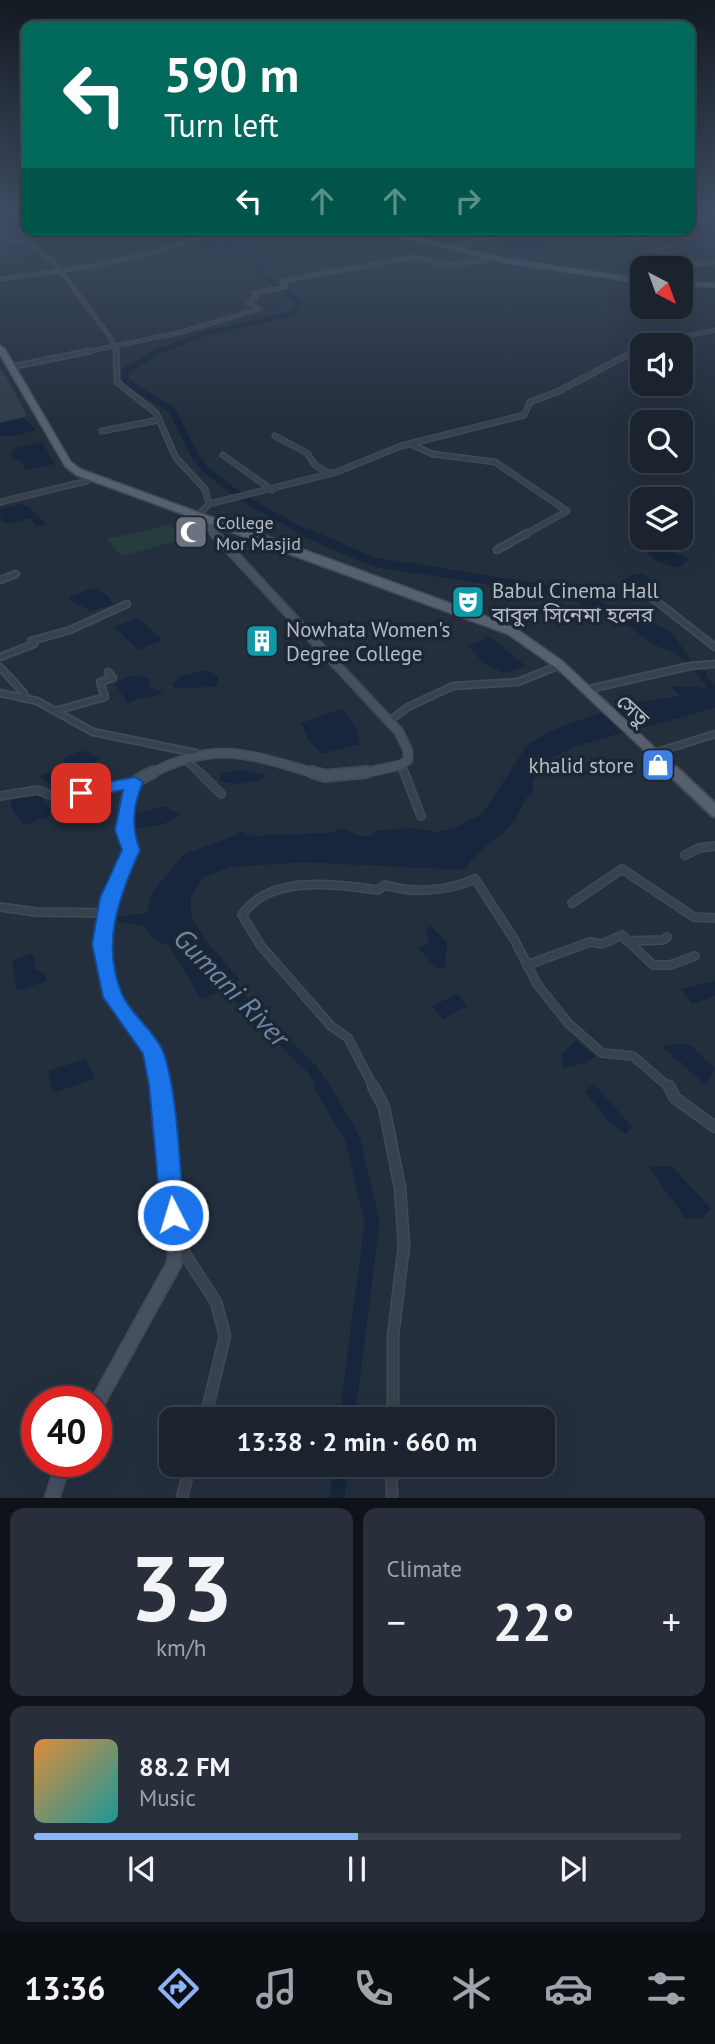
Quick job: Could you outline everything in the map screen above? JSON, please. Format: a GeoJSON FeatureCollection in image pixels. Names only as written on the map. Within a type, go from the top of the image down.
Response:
{"type":"FeatureCollection","features":[{"type":"Feature","properties":{"kind":"main road"},"geometry":{"type":"LineString","coordinates":[[0,348],[61,466],[87,481],[197,516],[243,535]]}},
{"type":"Feature","properties":{"kind":"main road"},"geometry":{"type":"LineString","coordinates":[[0,357],[11,370],[68,464],[78,472],[127,493],[243,535]]}},
{"type":"Feature","properties":{"kind":"main road","name":"সেতু"},"geometry":{"type":"LineString","coordinates":[[243,535],[505,632],[568,674],[715,811]]}},
{"type":"Feature","properties":{"kind":"street"},"geometry":{"type":"LineString","coordinates":[[71,283],[104,326],[118,356],[117,382],[150,406],[176,458],[205,489],[209,504]]}},
{"type":"Feature","properties":{"kind":"street"},"geometry":{"type":"LineString","coordinates":[[11,370],[203,327],[258,309],[248,303],[256,297],[254,293],[286,287],[283,283]]}},
{"type":"Feature","properties":{"kind":"street"},"geometry":{"type":"LineString","coordinates":[[693,284],[715,285]]}},
{"type":"Feature","properties":{"kind":"street"},"geometry":{"type":"LineString","coordinates":[[693,335],[715,330]]}},
{"type":"Feature","properties":{"kind":"street"},"geometry":{"type":"LineString","coordinates":[[197,516],[209,504],[253,496],[330,474],[410,444],[524,415],[530,402],[557,392],[630,353]]}},
{"type":"Feature","properties":{"kind":"street"},"geometry":{"type":"LineString","coordinates":[[102,431],[159,420]]}},
{"type":"Feature","properties":{"kind":"street"},"geometry":{"type":"LineString","coordinates":[[275,436],[307,453],[315,465],[330,474]]}},
{"type":"Feature","properties":{"kind":"street"},"geometry":{"type":"LineString","coordinates":[[410,444],[434,457],[499,463],[568,511],[497,550]]}},
{"type":"Feature","properties":{"kind":"street"},"geometry":{"type":"LineString","coordinates":[[223,455],[272,490]]}},
{"type":"Feature","properties":{"kind":"street"},"geometry":{"type":"LineString","coordinates":[[0,502],[87,481]]}},
{"type":"Feature","properties":{"kind":"street"},"geometry":{"type":"LineString","coordinates":[[0,667],[24,693],[93,732],[196,753],[243,753],[325,776],[350,776],[401,765],[408,760],[408,751],[400,733],[390,721],[222,545],[207,523]]}},
{"type":"Feature","properties":{"kind":"street"},"geometry":{"type":"LineString","coordinates":[[0,580],[16,574]]}},
{"type":"Feature","properties":{"kind":"street"},"geometry":{"type":"LineString","coordinates":[[639,595],[651,597],[715,648]]}},
{"type":"Feature","properties":{"kind":"street"},"geometry":{"type":"LineString","coordinates":[[0,657],[34,644],[31,641],[70,630],[127,604]]}},
{"type":"Feature","properties":{"kind":"street"},"geometry":{"type":"LineString","coordinates":[[585,690],[693,665],[715,664]]}},
{"type":"Feature","properties":{"kind":"street"},"geometry":{"type":"LineString","coordinates":[[390,721],[402,711],[453,686],[518,682],[558,666]]}},
{"type":"Feature","properties":{"kind":"street"},"geometry":{"type":"LineString","coordinates":[[55,711],[105,696],[100,682],[113,678],[108,672]]}},
{"type":"Feature","properties":{"kind":"street"},"geometry":{"type":"LineString","coordinates":[[0,693],[24,693]]}},
{"type":"Feature","properties":{"kind":"street"},"geometry":{"type":"LineString","coordinates":[[654,753],[715,734]]}},
{"type":"Feature","properties":{"kind":"street"},"geometry":{"type":"LineString","coordinates":[[0,796],[38,790],[53,796],[67,795],[135,782],[196,753]]}},
{"type":"Feature","properties":{"kind":"street"},"geometry":{"type":"LineString","coordinates":[[184,758],[221,794]]}},
{"type":"Feature","properties":{"kind":"street"},"geometry":{"type":"LineString","coordinates":[[401,765],[421,816]]}},
{"type":"Feature","properties":{"kind":"street"},"geometry":{"type":"LineString","coordinates":[[107,1386],[174,1264],[176,1241],[160,1085],[153,1052],[111,990],[102,944],[105,913],[131,850],[124,830],[128,799],[135,782]]}},
{"type":"Feature","properties":{"kind":"street"},"geometry":{"type":"LineString","coordinates":[[685,855],[699,848],[715,846]]}},
{"type":"Feature","properties":{"kind":"street"},"geometry":{"type":"LineString","coordinates":[[572,903],[622,869],[694,917],[715,918]]}},
{"type":"Feature","properties":{"kind":"street"},"geometry":{"type":"LineString","coordinates":[[393,1407],[393,1336],[404,1245],[400,1188],[384,1107],[348,1038],[331,1026],[261,946],[242,915],[246,905],[265,893],[285,888],[348,886],[378,890],[385,885],[397,891],[462,887],[475,879],[514,939],[537,984],[568,1023],[602,1053],[633,1056],[669,1086],[675,1098],[715,1127]]}},
{"type":"Feature","properties":{"kind":"street"},"geometry":{"type":"LineString","coordinates":[[0,907],[36,912],[105,913]]}},
{"type":"Feature","properties":{"kind":"street"},"geometry":{"type":"LineString","coordinates":[[527,965],[590,942],[602,944],[622,935],[654,966],[663,968],[695,956]]}},
{"type":"Feature","properties":{"kind":"street"},"geometry":{"type":"LineString","coordinates":[[627,942],[663,940],[667,937]]}},
{"type":"Feature","properties":{"kind":"street"},"geometry":{"type":"LineString","coordinates":[[176,1241],[216,1303],[225,1336],[208,1407]]}},
{"type":"Feature","properties":{"kind":"street"},"geometry":{"type":"LineString","coordinates":[[52,1498],[59,1477]]}},
{"type":"Feature","properties":{"kind":"street"},"geometry":{"type":"LineString","coordinates":[[182,1498],[187,1477]]}},
{"type":"Feature","properties":{"kind":"street"},"geometry":{"type":"LineString","coordinates":[[391,1477],[392,1498]]}},
{"type":"Feature","properties":{"kind":"shaded area"},"geometry":{"type":"Polygon","coordinates":[[[0,368],[7,378],[27,416],[0,423],[0,368]]]}},
{"type":"Feature","properties":{"kind":"shaded area"},"geometry":{"type":"Polygon","coordinates":[[[24,418],[36,430],[16,436],[0,436],[0,423],[24,418]]]}},
{"type":"Feature","properties":{"kind":"shaded area"},"geometry":{"type":"Polygon","coordinates":[[[42,442],[55,464],[25,470],[22,463],[11,455],[13,449],[42,442]]]}},
{"type":"Feature","properties":{"kind":"shaded area"},"geometry":{"type":"Polygon","coordinates":[[[20,504],[29,507],[47,524],[37,527],[30,518],[7,524],[1,521],[0,509],[20,504]]]}},
{"type":"Feature","properties":{"kind":"shaded area"},"geometry":{"type":"Polygon","coordinates":[[[668,550],[689,559],[678,568],[654,560],[647,552],[668,550]]]}},
{"type":"Feature","properties":{"kind":"shaded area"},"geometry":{"type":"Polygon","coordinates":[[[642,574],[662,587],[652,592],[642,592],[622,583],[630,575],[642,574]]]}},
{"type":"Feature","properties":{"kind":"shaded area"},"geometry":{"type":"Polygon","coordinates":[[[549,587],[578,593],[652,622],[673,634],[692,662],[707,672],[706,676],[715,685],[715,708],[576,746],[547,760],[533,781],[533,791],[513,823],[480,851],[465,870],[304,862],[231,867],[203,877],[191,897],[191,915],[205,940],[240,980],[202,1000],[169,946],[153,939],[144,926],[120,922],[112,917],[147,913],[152,893],[184,854],[232,837],[240,831],[252,836],[330,833],[340,828],[361,836],[372,836],[374,831],[413,828],[438,832],[454,828],[482,814],[528,744],[553,730],[614,708],[614,700],[626,704],[680,696],[671,686],[708,688],[688,663],[671,651],[656,646],[620,620],[567,598],[538,592],[549,587]]]}},
{"type":"Feature","properties":{"kind":"shaded area"},"geometry":{"type":"Polygon","coordinates":[[[94,588],[109,597],[113,605],[90,611],[70,600],[69,596],[94,588]]]}},
{"type":"Feature","properties":{"kind":"shaded area"},"geometry":{"type":"Polygon","coordinates":[[[139,618],[162,640],[138,650],[114,627],[139,618]]]}},
{"type":"Feature","properties":{"kind":"shaded area"},"geometry":{"type":"Polygon","coordinates":[[[490,637],[526,666],[503,673],[483,663],[469,646],[490,637]]]}},
{"type":"Feature","properties":{"kind":"shaded area"},"geometry":{"type":"Polygon","coordinates":[[[208,670],[218,677],[218,685],[175,688],[172,685],[181,676],[208,670]]]}},
{"type":"Feature","properties":{"kind":"shaded area"},"geometry":{"type":"Polygon","coordinates":[[[138,675],[150,679],[148,686],[162,692],[160,695],[138,698],[128,704],[115,684],[129,676],[138,675]]]}},
{"type":"Feature","properties":{"kind":"shaded area"},"geometry":{"type":"Polygon","coordinates":[[[342,709],[356,728],[360,744],[321,754],[308,739],[301,723],[342,709]]]}},
{"type":"Feature","properties":{"kind":"shaded area"},"geometry":{"type":"Polygon","coordinates":[[[80,751],[89,752],[99,759],[83,771],[74,769],[51,784],[40,777],[63,764],[72,768],[64,762],[65,757],[80,751]]]}},
{"type":"Feature","properties":{"kind":"shaded area"},"geometry":{"type":"Polygon","coordinates":[[[246,770],[267,776],[244,783],[219,780],[221,773],[246,770]]]}},
{"type":"Feature","properties":{"kind":"shaded area"},"geometry":{"type":"Polygon","coordinates":[[[31,791],[38,792],[49,809],[49,816],[24,825],[12,809],[11,799],[31,791]]]}},
{"type":"Feature","properties":{"kind":"shaded area"},"geometry":{"type":"Polygon","coordinates":[[[133,798],[138,798],[136,813],[163,806],[180,814],[164,824],[125,831],[133,798]]]}},
{"type":"Feature","properties":{"kind":"shaded area"},"geometry":{"type":"Polygon","coordinates":[[[431,926],[447,942],[445,968],[436,968],[419,949],[429,941],[425,930],[431,926]]]}},
{"type":"Feature","properties":{"kind":"shaded area"},"geometry":{"type":"Polygon","coordinates":[[[32,953],[36,962],[34,968],[46,975],[46,981],[17,991],[12,961],[32,953]]]}},
{"type":"Feature","properties":{"kind":"shaded area"},"geometry":{"type":"Polygon","coordinates":[[[715,981],[715,996],[692,1004],[681,989],[715,981]]]}},
{"type":"Feature","properties":{"kind":"shaded area"},"geometry":{"type":"Polygon","coordinates":[[[457,994],[468,1006],[443,1019],[432,1006],[457,994]]]}},
{"type":"Feature","properties":{"kind":"shaded area"},"geometry":{"type":"Polygon","coordinates":[[[576,1040],[595,1056],[586,1063],[563,1068],[562,1054],[576,1040]]]}},
{"type":"Feature","properties":{"kind":"shaded area"},"geometry":{"type":"Polygon","coordinates":[[[678,1043],[692,1046],[714,1068],[710,1079],[704,1083],[662,1047],[678,1043]]]}},
{"type":"Feature","properties":{"kind":"shaded area"},"geometry":{"type":"Polygon","coordinates":[[[86,1059],[94,1079],[53,1093],[48,1071],[86,1059]]]}},
{"type":"Feature","properties":{"kind":"shaded area"},"geometry":{"type":"Polygon","coordinates":[[[594,1084],[632,1127],[625,1134],[608,1121],[585,1091],[594,1084]]]}},
{"type":"Feature","properties":{"kind":"shaded area"},"geometry":{"type":"Polygon","coordinates":[[[648,1166],[672,1166],[711,1209],[701,1219],[685,1218],[648,1166]]]}},
{"type":"Feature","properties":{"kind":"green space"},"geometry":{"type":"Polygon","coordinates":[[[169,525],[185,539],[121,556],[107,539],[169,525]]]}},
{"type":"Feature","properties":{"kind":"waterway"},"geometry":{"type":"LineString","coordinates":[[157,352],[204,334],[290,314],[298,309],[298,301],[273,283]]}},
{"type":"Feature","properties":{"kind":"waterway"},"geometry":{"type":"LineString","coordinates":[[157,352],[125,371],[126,382],[172,410],[195,456],[206,470],[241,497],[309,535]]}},
{"type":"Feature","properties":{"kind":"waterway"},"geometry":{"type":"LineString","coordinates":[[306,533],[374,562],[556,591]]}},
{"type":"Feature","properties":{"kind":"waterway","name":"Gumani River"},"geometry":{"type":"LineString","coordinates":[[220,979],[313,1070],[323,1088]]}},
{"type":"Feature","properties":{"kind":"waterway","name":"Gumani River"},"geometry":{"type":"LineString","coordinates":[[322,1086],[353,1140],[372,1222],[349,1407]]}},
{"type":"Feature","properties":{"kind":"waterway","name":"Gumani River"},"geometry":{"type":"LineString","coordinates":[[337,1498],[340,1477]]}},
{"type":"Feature","properties":{"kind":"place","name":"College Mor Masjid"},"geometry":{"type":"Point","coordinates":[191,532]}},
{"type":"Feature","properties":{"kind":"place","name":"Babul Cinema Hall বাবুল সিনেমা হলের"},"geometry":{"type":"Point","coordinates":[468,602]}},
{"type":"Feature","properties":{"kind":"place","name":"Nowhata Women's Degree College"},"geometry":{"type":"Point","coordinates":[262,641]}},
{"type":"Feature","properties":{"kind":"place","name":"khalid store"},"geometry":{"type":"Point","coordinates":[658,765]}},
{"type":"Feature","properties":{"kind":"route"},"geometry":{"type":"LineString","coordinates":[[81,793],[135,782],[128,799],[124,830],[131,850],[128,862],[109,898],[102,944],[113,997],[153,1052],[160,1085],[173,1215]]}}]}
